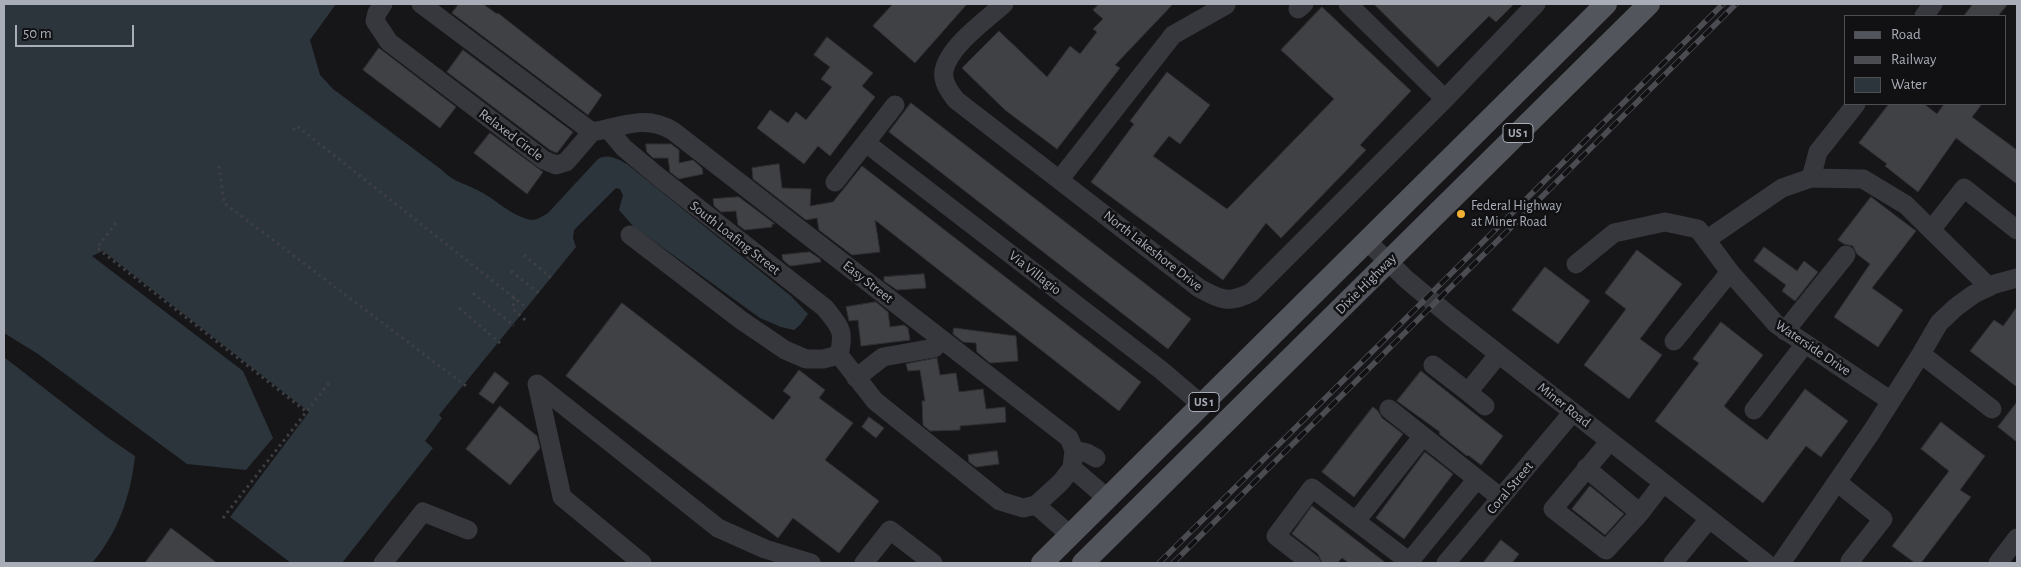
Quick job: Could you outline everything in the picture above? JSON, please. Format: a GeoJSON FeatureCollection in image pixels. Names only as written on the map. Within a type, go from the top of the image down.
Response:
{"type":"FeatureCollection","features":[{"type":"Feature","properties":{"kind":"main road","name":"US 1"},"geometry":{"type":"LineString","coordinates":[[1042,563],[1606,4]]}},
{"type":"Feature","properties":{"kind":"main road","name":"Dixie Highway"},"geometry":{"type":"LineString","coordinates":[[1083,563],[1648,4]]}},
{"type":"Feature","properties":{"kind":"street","name":"Relaxed Circle"},"geometry":{"type":"LineString","coordinates":[[383,4],[377,13],[375,21],[389,42],[544,160],[556,166],[566,162],[600,131]]}},
{"type":"Feature","properties":{"kind":"street"},"geometry":{"type":"LineString","coordinates":[[421,4],[600,131]]}},
{"type":"Feature","properties":{"kind":"street","name":"North Lakeshore Drive"},"geometry":{"type":"LineString","coordinates":[[1004,4],[969,35],[951,55],[944,72],[946,86],[956,100],[1199,288],[1218,298],[1238,299],[1252,292],[1536,4]]}},
{"type":"Feature","properties":{"kind":"street"},"geometry":{"type":"LineString","coordinates":[[1348,4],[1444,99]]}},
{"type":"Feature","properties":{"kind":"street"},"geometry":{"type":"LineString","coordinates":[[1925,15],[1933,4]]}},
{"type":"Feature","properties":{"kind":"street"},"geometry":{"type":"LineString","coordinates":[[1060,179],[1173,35],[1226,5]]}},
{"type":"Feature","properties":{"kind":"street"},"geometry":{"type":"LineString","coordinates":[[1811,178],[1818,152],[1855,105]]}},
{"type":"Feature","properties":{"kind":"street"},"geometry":{"type":"LineString","coordinates":[[835,182],[896,106]]}},
{"type":"Feature","properties":{"kind":"street","name":"Easy Street"},"geometry":{"type":"LineString","coordinates":[[600,131],[641,121],[652,122],[668,128],[1069,438],[1073,458],[1107,498]]}},
{"type":"Feature","properties":{"kind":"street","name":"South Loafing Street"},"geometry":{"type":"LineString","coordinates":[[600,131],[825,308],[840,327],[842,343],[839,355]]}},
{"type":"Feature","properties":{"kind":"street","name":"Via Villagio"},"geometry":{"type":"LineString","coordinates":[[866,143],[1161,370],[1202,404]]}},
{"type":"Feature","properties":{"kind":"street"},"geometry":{"type":"LineString","coordinates":[[1706,240],[1782,188],[1811,178],[1863,179],[1906,205],[1989,287]]}},
{"type":"Feature","properties":{"kind":"street"},"geometry":{"type":"LineString","coordinates":[[1931,230],[1964,188],[2017,230]]}},
{"type":"Feature","properties":{"kind":"street","name":"Waterside Drive"},"geometry":{"type":"LineString","coordinates":[[1576,264],[1614,233],[1665,222],[1698,229],[1730,272],[1776,324],[1892,401]]}},
{"type":"Feature","properties":{"kind":"street"},"geometry":{"type":"LineString","coordinates":[[630,234],[733,314],[785,350],[806,358],[823,358],[839,355],[875,401],[1000,501],[1023,508],[1036,505],[1061,482],[1073,458],[1087,453],[1096,458]]}},
{"type":"Feature","properties":{"kind":"street","name":"Miner Road"},"geometry":{"type":"LineString","coordinates":[[1367,241],[1434,304],[1766,563]]}},
{"type":"Feature","properties":{"kind":"street"},"geometry":{"type":"LineString","coordinates":[[1785,330],[1846,255]]}},
{"type":"Feature","properties":{"kind":"street"},"geometry":{"type":"LineString","coordinates":[[1674,341],[1730,272]]}},
{"type":"Feature","properties":{"kind":"street"},"geometry":{"type":"LineString","coordinates":[[1782,563],[1892,401],[1939,322],[1974,294],[2017,278]]}},
{"type":"Feature","properties":{"kind":"street"},"geometry":{"type":"LineString","coordinates":[[856,378],[883,357],[934,348],[942,340]]}},
{"type":"Feature","properties":{"kind":"street"},"geometry":{"type":"LineString","coordinates":[[1754,410],[1805,344]]}},
{"type":"Feature","properties":{"kind":"street"},"geometry":{"type":"LineString","coordinates":[[1921,354],[1992,409]]}},
{"type":"Feature","properties":{"kind":"street"},"geometry":{"type":"LineString","coordinates":[[1468,392],[1498,355]]}},
{"type":"Feature","properties":{"kind":"street"},"geometry":{"type":"LineString","coordinates":[[1433,365],[1486,406]]}},
{"type":"Feature","properties":{"kind":"street"},"geometry":{"type":"LineString","coordinates":[[642,563],[562,497],[537,384],[718,528],[765,549],[811,563]]}},
{"type":"Feature","properties":{"kind":"street"},"geometry":{"type":"LineString","coordinates":[[1389,409],[1501,498]]}},
{"type":"Feature","properties":{"kind":"street","name":"Coral Street"},"geometry":{"type":"LineString","coordinates":[[1446,563],[1573,412]]}},
{"type":"Feature","properties":{"kind":"street"},"geometry":{"type":"LineString","coordinates":[[1356,521],[1422,436]]}},
{"type":"Feature","properties":{"kind":"street"},"geometry":{"type":"LineString","coordinates":[[1610,441],[1553,509],[1606,550],[1640,513],[1663,484]]}},
{"type":"Feature","properties":{"kind":"street"},"geometry":{"type":"LineString","coordinates":[[1586,468],[1640,513]]}},
{"type":"Feature","properties":{"kind":"street"},"geometry":{"type":"LineString","coordinates":[[1311,563],[1276,536],[1312,488],[1410,563],[1477,479]]}},
{"type":"Feature","properties":{"kind":"street"},"geometry":{"type":"LineString","coordinates":[[1837,482],[1883,519],[1850,561],[1852,563]]}},
{"type":"Feature","properties":{"kind":"street"},"geometry":{"type":"LineString","coordinates":[[1036,505],[1070,535]]}},
{"type":"Feature","properties":{"kind":"street"},"geometry":{"type":"LineString","coordinates":[[383,563],[423,512],[468,530]]}},
{"type":"Feature","properties":{"kind":"street"},"geometry":{"type":"LineString","coordinates":[[1673,563],[1709,519]]}},
{"type":"Feature","properties":{"kind":"street"},"geometry":{"type":"LineString","coordinates":[[864,563],[890,530],[933,563]]}},
{"type":"Feature","properties":{"kind":"street"},"geometry":{"type":"LineString","coordinates":[[1998,563],[2017,538]]}},
{"type":"Feature","properties":{"kind":"street"},"geometry":{"type":"LineString","coordinates":[[765,549],[779,563]]}},
{"type":"Feature","properties":{"kind":"path"},"geometry":{"type":"LineString","coordinates":[[293,130],[297,126],[528,308]]}},
{"type":"Feature","properties":{"kind":"path"},"geometry":{"type":"LineString","coordinates":[[219,166],[224,203],[466,386]]}},
{"type":"Feature","properties":{"kind":"path"},"geometry":{"type":"LineString","coordinates":[[116,223],[97,248],[307,412]]}},
{"type":"Feature","properties":{"kind":"path"},"geometry":{"type":"LineString","coordinates":[[524,255],[551,278]]}},
{"type":"Feature","properties":{"kind":"path"},"geometry":{"type":"LineString","coordinates":[[511,271],[539,293]]}},
{"type":"Feature","properties":{"kind":"path"},"geometry":{"type":"LineString","coordinates":[[473,293],[514,326]]}},
{"type":"Feature","properties":{"kind":"path"},"geometry":{"type":"LineString","coordinates":[[514,297],[513,309],[525,320]]}},
{"type":"Feature","properties":{"kind":"path"},"geometry":{"type":"LineString","coordinates":[[459,308],[500,343]]}},
{"type":"Feature","properties":{"kind":"path"},"geometry":{"type":"LineString","coordinates":[[223,518],[329,383]]}},
{"type":"Feature","properties":{"kind":"water"},"geometry":{"type":"Polygon","coordinates":[[[4,4],[336,4],[310,40],[320,75],[333,89],[451,178],[478,190],[515,214],[533,220],[548,213],[598,159],[609,157],[616,159],[627,164],[791,296],[808,314],[794,330],[760,318],[633,226],[619,210],[623,195],[620,189],[616,188],[574,230],[573,238],[576,247],[439,415],[442,418],[425,441],[433,448],[342,563],[291,563],[230,517],[309,412],[103,251],[92,256],[243,371],[273,438],[246,470],[187,464],[38,354],[4,333],[4,4]]]}},
{"type":"Feature","properties":{"kind":"water"},"geometry":{"type":"Polygon","coordinates":[[[4,357],[107,437],[135,456],[130,485],[122,513],[109,539],[92,563],[4,563],[4,357]]]}},
{"type":"Feature","properties":{"kind":"building"},"geometry":{"type":"Polygon","coordinates":[[[459,4],[483,4],[498,13],[602,95],[588,115],[452,13],[459,4]]]}},
{"type":"Feature","properties":{"kind":"building"},"geometry":{"type":"Polygon","coordinates":[[[893,4],[967,4],[915,63],[873,26],[893,4]]]}},
{"type":"Feature","properties":{"kind":"building"},"geometry":{"type":"Polygon","coordinates":[[[1099,4],[1173,4],[1115,65],[1120,68],[1057,149],[1005,110],[962,68],[999,31],[1047,77],[1070,46],[1080,54],[1097,32],[1093,29],[1103,19],[1093,10],[1099,4]]]}},
{"type":"Feature","properties":{"kind":"building"},"geometry":{"type":"Polygon","coordinates":[[[1374,4],[1514,4],[1496,22],[1489,16],[1438,67],[1374,4]]]}},
{"type":"Feature","properties":{"kind":"building"},"geometry":{"type":"Polygon","coordinates":[[[1973,4],[2008,4],[1999,15],[1965,15],[1973,4]]]}},
{"type":"Feature","properties":{"kind":"building"},"geometry":{"type":"Polygon","coordinates":[[[1322,7],[1411,91],[1360,145],[1366,150],[1281,238],[1266,223],[1223,280],[1091,182],[1134,124],[1130,121],[1167,72],[1210,105],[1180,144],[1169,136],[1153,156],[1227,209],[1334,99],[1281,50],[1322,7]]]}},
{"type":"Feature","properties":{"kind":"building"},"geometry":{"type":"Polygon","coordinates":[[[827,37],[873,73],[862,86],[875,97],[830,156],[818,146],[804,164],[757,128],[770,110],[788,123],[796,112],[806,120],[832,87],[821,79],[830,67],[814,55],[827,37]]]}},
{"type":"Feature","properties":{"kind":"building"},"geometry":{"type":"Polygon","coordinates":[[[379,48],[456,107],[440,128],[363,70],[379,48]]]}},
{"type":"Feature","properties":{"kind":"building"},"geometry":{"type":"Polygon","coordinates":[[[463,50],[573,132],[557,153],[550,150],[447,72],[463,50]]]}},
{"type":"Feature","properties":{"kind":"building"},"geometry":{"type":"Polygon","coordinates":[[[911,103],[1191,319],[1168,349],[889,132],[911,103]]]}},
{"type":"Feature","properties":{"kind":"building"},"geometry":{"type":"Polygon","coordinates":[[[1888,105],[1925,105],[1937,114],[1943,105],[1981,105],[1972,117],[2017,150],[2017,184],[1956,138],[1918,192],[1885,166],[1887,164],[1859,143],[1888,105]]]}},
{"type":"Feature","properties":{"kind":"building"},"geometry":{"type":"Polygon","coordinates":[[[490,133],[543,172],[527,194],[474,153],[490,133]]]}},
{"type":"Feature","properties":{"kind":"building"},"geometry":{"type":"Polygon","coordinates":[[[646,144],[671,144],[679,150],[679,163],[693,160],[702,168],[703,174],[679,179],[670,172],[668,158],[653,158],[647,152],[646,144]]]}},
{"type":"Feature","properties":{"kind":"building"},"geometry":{"type":"Polygon","coordinates":[[[779,164],[782,188],[811,189],[810,206],[833,202],[862,166],[1141,382],[1119,411],[875,220],[880,252],[852,255],[819,230],[817,218],[806,220],[753,179],[752,168],[779,164]]]}},
{"type":"Feature","properties":{"kind":"building"},"geometry":{"type":"Polygon","coordinates":[[[739,197],[775,224],[772,224],[772,227],[745,230],[738,225],[736,211],[721,212],[714,206],[713,199],[739,197]]]}},
{"type":"Feature","properties":{"kind":"building"},"geometry":{"type":"Polygon","coordinates":[[[1871,197],[1916,231],[1872,288],[1903,310],[1878,347],[1834,317],[1870,264],[1857,254],[1853,246],[1838,240],[1871,197]]]}},
{"type":"Feature","properties":{"kind":"building"},"geometry":{"type":"Polygon","coordinates":[[[1764,247],[1797,271],[1804,261],[1818,272],[1795,301],[1782,291],[1786,285],[1754,261],[1764,247]]]}},
{"type":"Feature","properties":{"kind":"building"},"geometry":{"type":"Polygon","coordinates":[[[1637,250],[1682,284],[1640,339],[1662,355],[1629,399],[1584,365],[1626,309],[1605,293],[1637,250]]]}},
{"type":"Feature","properties":{"kind":"building"},"geometry":{"type":"Polygon","coordinates":[[[810,252],[820,259],[821,262],[790,266],[783,260],[782,255],[810,252]]]}},
{"type":"Feature","properties":{"kind":"building"},"geometry":{"type":"Polygon","coordinates":[[[1545,267],[1590,301],[1558,344],[1512,310],[1545,267]]]}},
{"type":"Feature","properties":{"kind":"building"},"geometry":{"type":"Polygon","coordinates":[[[924,274],[926,288],[897,290],[884,281],[884,277],[924,274]]]}},
{"type":"Feature","properties":{"kind":"building"},"geometry":{"type":"Polygon","coordinates":[[[876,302],[888,312],[890,327],[904,325],[908,328],[910,340],[861,346],[858,320],[849,321],[846,307],[876,302]]]}},
{"type":"Feature","properties":{"kind":"building"},"geometry":{"type":"Polygon","coordinates":[[[622,303],[773,420],[791,397],[783,391],[799,370],[825,390],[819,398],[853,423],[825,460],[879,501],[839,553],[793,518],[778,538],[566,376],[622,303]]]}},
{"type":"Feature","properties":{"kind":"building"},"geometry":{"type":"Polygon","coordinates":[[[2017,307],[2017,387],[1970,351],[1994,320],[2003,326],[2017,307]]]}},
{"type":"Feature","properties":{"kind":"building"},"geometry":{"type":"Polygon","coordinates":[[[1721,322],[1763,355],[1724,406],[1732,413],[1767,440],[1805,389],[1848,421],[1821,457],[1806,446],[1763,503],[1655,421],[1699,363],[1693,359],[1721,322]]]}},
{"type":"Feature","properties":{"kind":"building"},"geometry":{"type":"Polygon","coordinates":[[[954,328],[1016,336],[1018,361],[990,363],[977,352],[976,343],[963,342],[953,334],[954,328]]]}},
{"type":"Feature","properties":{"kind":"building"},"geometry":{"type":"Polygon","coordinates":[[[937,358],[940,375],[956,373],[959,392],[983,389],[986,409],[1005,407],[1006,422],[960,426],[960,430],[930,431],[923,425],[922,401],[925,401],[920,370],[908,371],[906,364],[937,358]]]}},
{"type":"Feature","properties":{"kind":"building"},"geometry":{"type":"Polygon","coordinates":[[[1421,371],[1503,436],[1481,465],[1397,401],[1421,371]]]}},
{"type":"Feature","properties":{"kind":"building"},"geometry":{"type":"Polygon","coordinates":[[[495,372],[509,383],[493,404],[479,394],[495,372]]]}},
{"type":"Feature","properties":{"kind":"building"},"geometry":{"type":"Polygon","coordinates":[[[2017,402],[2017,442],[1998,427],[2017,402]]]}},
{"type":"Feature","properties":{"kind":"building"},"geometry":{"type":"Polygon","coordinates":[[[500,406],[537,436],[540,448],[510,485],[466,449],[500,406]]]}},
{"type":"Feature","properties":{"kind":"building"},"geometry":{"type":"Polygon","coordinates":[[[1373,407],[1382,418],[1403,434],[1354,497],[1322,472],[1373,407]]]}},
{"type":"Feature","properties":{"kind":"building"},"geometry":{"type":"Polygon","coordinates":[[[869,417],[884,428],[876,438],[862,427],[869,417]]]}},
{"type":"Feature","properties":{"kind":"building"},"geometry":{"type":"Polygon","coordinates":[[[1941,422],[1985,456],[1960,490],[1971,497],[1921,563],[1915,563],[1892,546],[1949,471],[1921,449],[1941,422]]]}},
{"type":"Feature","properties":{"kind":"building"},"geometry":{"type":"Polygon","coordinates":[[[997,451],[999,464],[976,467],[969,462],[968,455],[997,451]]]}},
{"type":"Feature","properties":{"kind":"building"},"geometry":{"type":"Polygon","coordinates":[[[1425,452],[1453,474],[1404,539],[1376,518],[1425,452]]]}},
{"type":"Feature","properties":{"kind":"building"},"geometry":{"type":"Polygon","coordinates":[[[1590,486],[1624,514],[1605,535],[1572,509],[1590,486]]]}},
{"type":"Feature","properties":{"kind":"building"},"geometry":{"type":"Polygon","coordinates":[[[1312,506],[1386,563],[1349,563],[1342,558],[1337,563],[1322,563],[1318,554],[1292,534],[1312,506]]]}},
{"type":"Feature","properties":{"kind":"building"},"geometry":{"type":"Polygon","coordinates":[[[171,528],[217,563],[145,563],[171,528]]]}},
{"type":"Feature","properties":{"kind":"building"},"geometry":{"type":"Polygon","coordinates":[[[1501,540],[1519,554],[1512,563],[1483,563],[1501,540]]]}},
{"type":"Feature","properties":{"kind":"railway"},"geometry":{"type":"LineString","coordinates":[[1159,563],[1723,4]]}},
{"type":"Feature","properties":{"kind":"railway"},"geometry":{"type":"LineString","coordinates":[[1173,563],[1736,4]]}},
{"type":"Feature","properties":{"kind":"place","name":"Federal Highway at Miner Road"},"geometry":{"type":"Point","coordinates":[1461,214]}}]}
